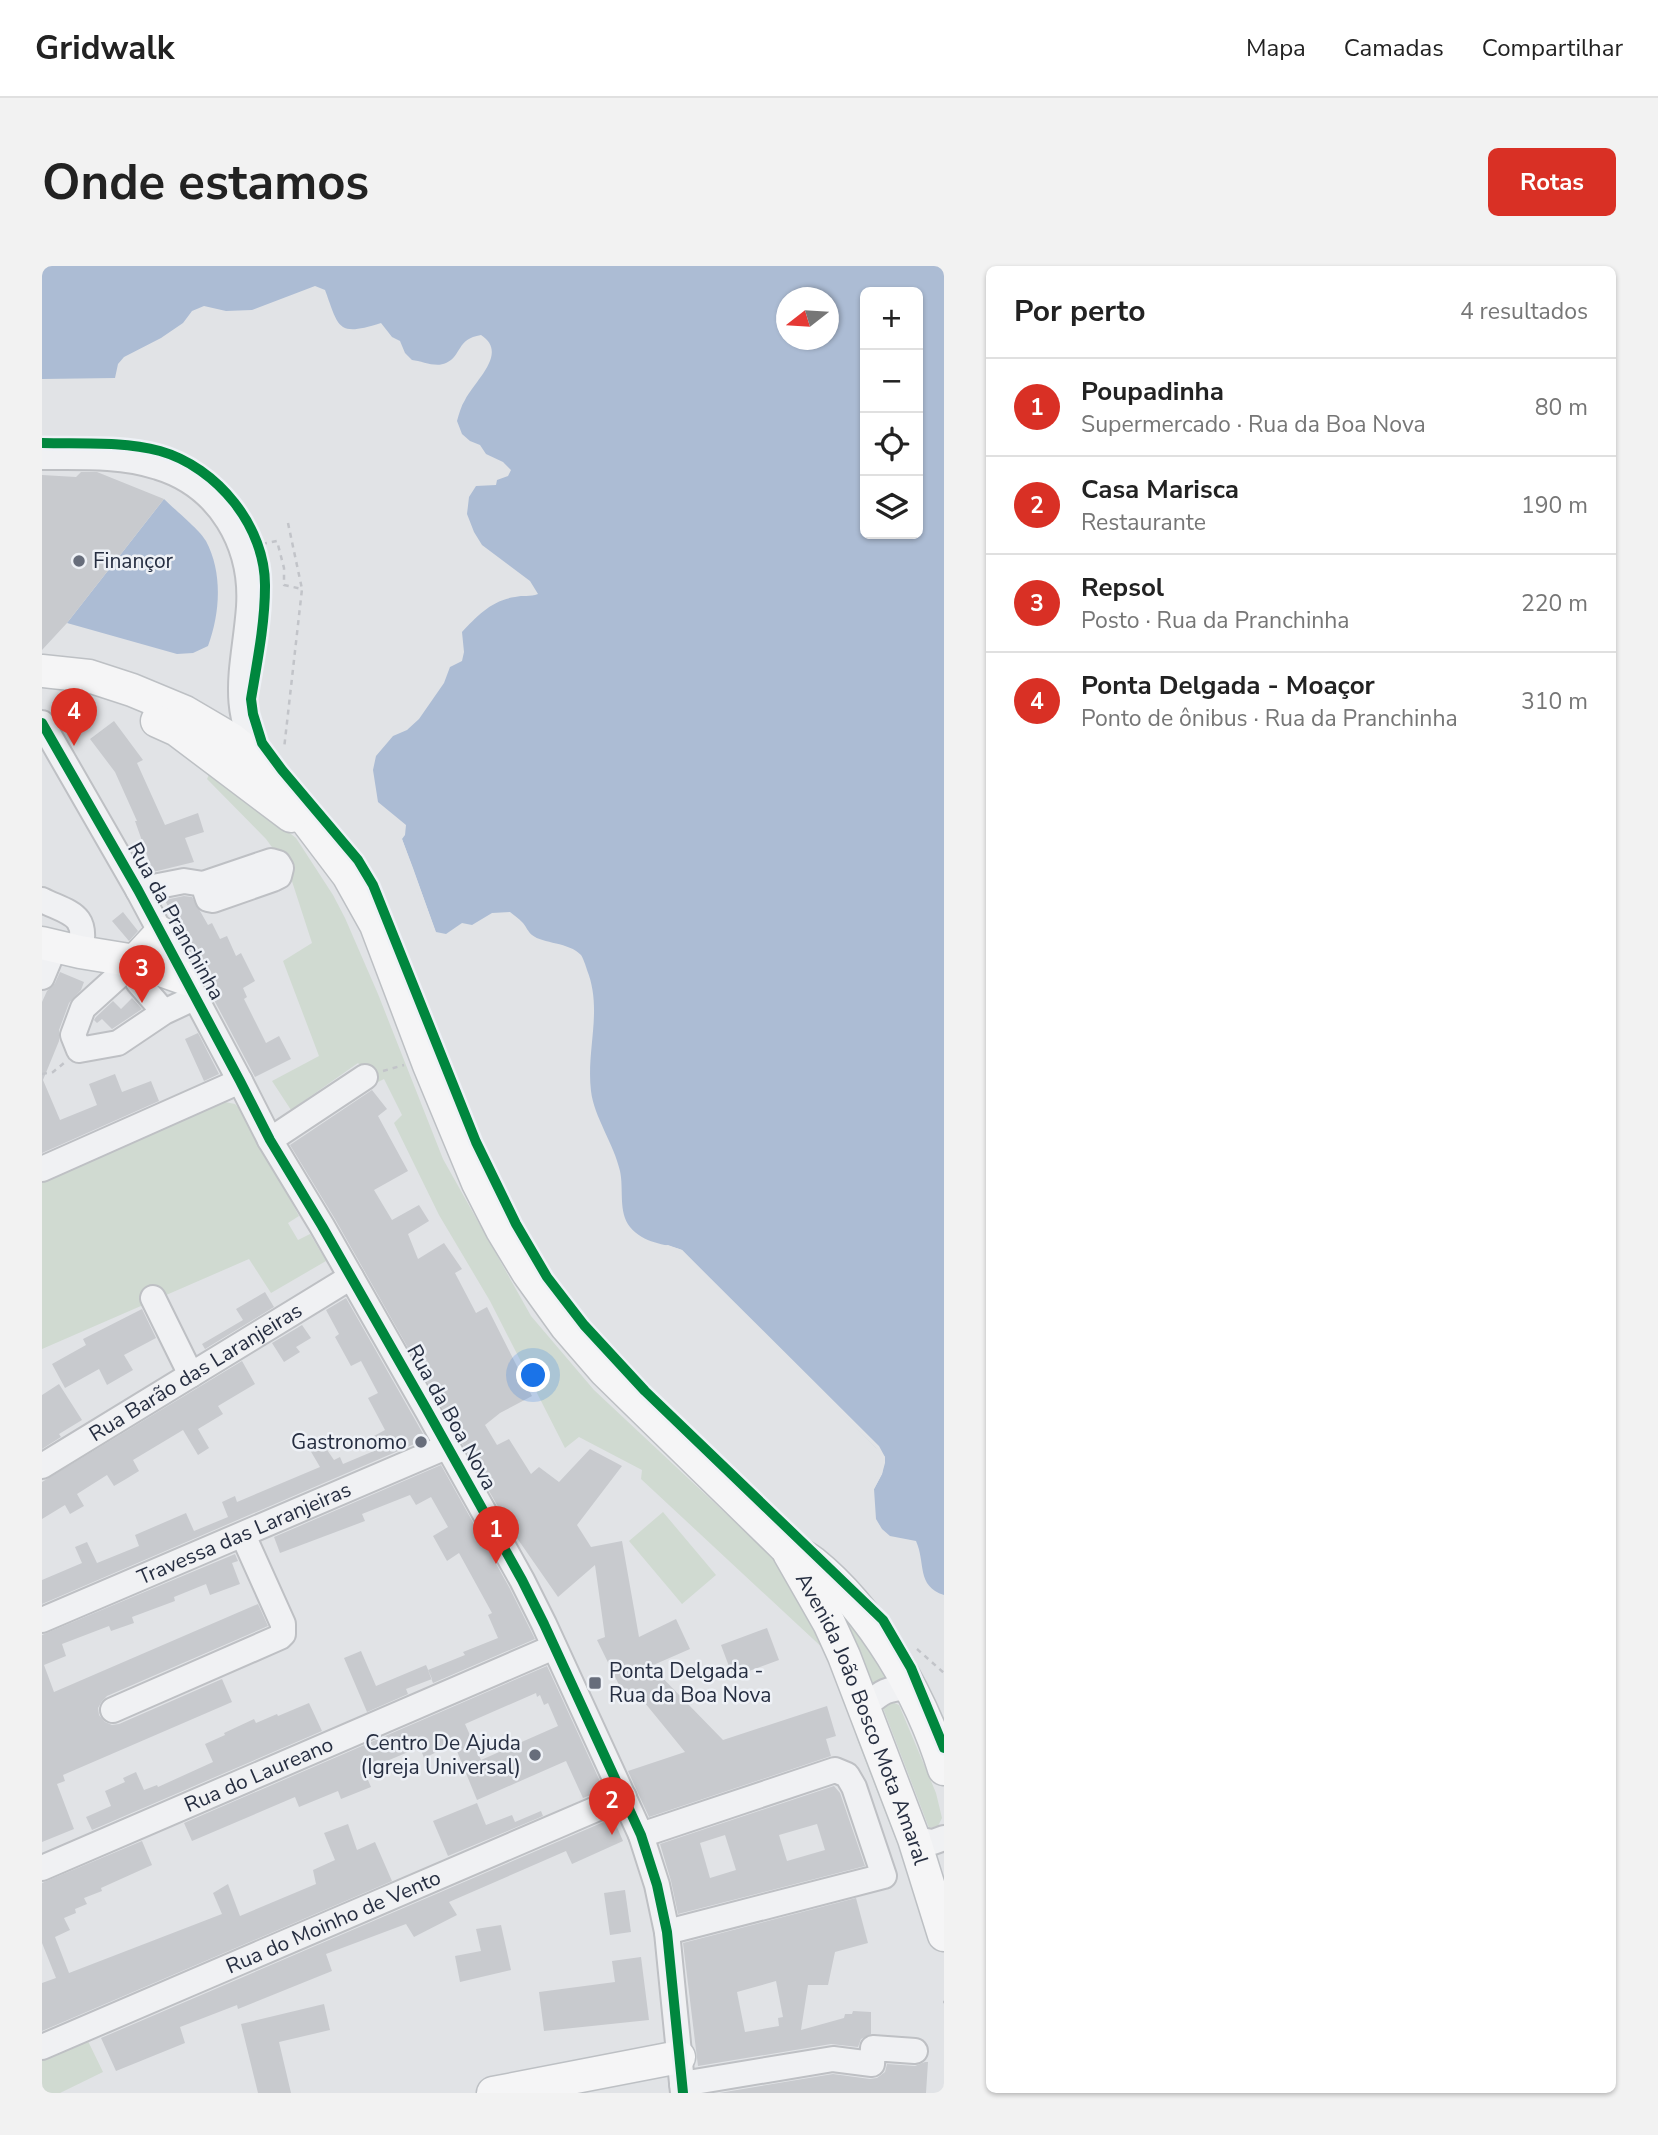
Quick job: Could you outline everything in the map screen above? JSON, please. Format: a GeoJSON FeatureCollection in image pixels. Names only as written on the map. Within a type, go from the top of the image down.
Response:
{"type":"FeatureCollection","features":[{"type":"Feature","properties":{"kind":"main road","name":"Avenida João Bosco Mota Amaral"},"geometry":{"type":"LineString","coordinates":[[52,680],[89,676],[132,690],[185,712],[275,764],[315,832],[348,875],[376,925],[429,1065],[478,1183],[528,1273],[566,1326],[626,1392],[784,1546],[811,1561],[866,1619],[910,1688],[943,1760]]}},
{"type":"Feature","properties":{"kind":"main road","name":"Avenida João Bosco Mota Amaral"},"geometry":{"type":"LineString","coordinates":[[52,680],[121,704],[177,730],[315,832]]}},
{"type":"Feature","properties":{"kind":"main road"},"geometry":{"type":"LineString","coordinates":[[135,961],[161,933]]}},
{"type":"Feature","properties":{"kind":"main road"},"geometry":{"type":"LineString","coordinates":[[59,947],[135,961],[191,988]]}},
{"type":"Feature","properties":{"kind":"main road","name":"Avenida João Bosco Mota Amaral"},"geometry":{"type":"LineString","coordinates":[[784,1546],[829,1623],[863,1708],[929,1839],[944,1935]]}},
{"type":"Feature","properties":{"kind":"main road"},"geometry":{"type":"LineString","coordinates":[[493,2093],[681,2078]]}},
{"type":"Feature","properties":{"kind":"street"},"geometry":{"type":"LineString","coordinates":[[42,457],[132,461],[158,466],[186,478],[208,496],[228,519],[240,543],[249,576],[249,606],[239,683],[243,720],[254,748],[275,764]]}},
{"type":"Feature","properties":{"kind":"street","name":"Rua da Pranchinha"},"geometry":{"type":"LineString","coordinates":[[42,723],[138,890],[270,1140]]}},
{"type":"Feature","properties":{"kind":"street"},"geometry":{"type":"LineString","coordinates":[[138,890],[184,881],[203,884]]}},
{"type":"Feature","properties":{"kind":"street"},"geometry":{"type":"LineString","coordinates":[[42,900],[76,916],[82,926],[83,937],[59,947],[42,977]]}},
{"type":"Feature","properties":{"kind":"street"},"geometry":{"type":"LineString","coordinates":[[135,961],[138,982],[164,1012]]}},
{"type":"Feature","properties":{"kind":"street"},"geometry":{"type":"LineString","coordinates":[[135,961],[83,1008],[73,1035],[79,1049],[118,1043],[164,1012],[191,988]]}},
{"type":"Feature","properties":{"kind":"street"},"geometry":{"type":"LineString","coordinates":[[270,1140],[365,1077]]}},
{"type":"Feature","properties":{"kind":"street"},"geometry":{"type":"LineString","coordinates":[[42,1170],[240,1081]]}},
{"type":"Feature","properties":{"kind":"street","name":"Rua da Boa Nova"},"geometry":{"type":"LineString","coordinates":[[270,1140],[351,1277],[522,1580],[641,1835],[657,1885],[667,1932],[681,2078]]}},
{"type":"Feature","properties":{"kind":"street","name":"Rua Barão das Laranjeiras"},"geometry":{"type":"LineString","coordinates":[[42,1466],[351,1277]]}},
{"type":"Feature","properties":{"kind":"street"},"geometry":{"type":"LineString","coordinates":[[153,1298],[191,1375]]}},
{"type":"Feature","properties":{"kind":"street","name":"Travessa das Laranjeiras"},"geometry":{"type":"LineString","coordinates":[[42,1620],[446,1447]]}},
{"type":"Feature","properties":{"kind":"street"},"geometry":{"type":"LineString","coordinates":[[113,1710],[283,1634],[283,1624],[243,1535]]}},
{"type":"Feature","properties":{"kind":"street","name":"Rua do Laureano"},"geometry":{"type":"LineString","coordinates":[[42,1868],[554,1647]]}},
{"type":"Feature","properties":{"kind":"street"},"geometry":{"type":"LineString","coordinates":[[863,1708],[891,1688],[910,1688]]}},
{"type":"Feature","properties":{"kind":"street"},"geometry":{"type":"LineString","coordinates":[[641,1835],[835,1770],[847,1775],[854,1787],[884,1876],[667,1932]]}},
{"type":"Feature","properties":{"kind":"street","name":"Rua do Moinho de Vento"},"geometry":{"type":"LineString","coordinates":[[42,2047],[624,1797]]}},
{"type":"Feature","properties":{"kind":"street"},"geometry":{"type":"LineString","coordinates":[[681,2078],[833,2059],[872,2064],[873,2048],[915,2051]]}},
{"type":"Feature","properties":{"kind":"path"},"geometry":{"type":"LineString","coordinates":[[275,764],[303,589],[288,523]]}},
{"type":"Feature","properties":{"kind":"path"},"geometry":{"type":"LineString","coordinates":[[253,533],[259,549],[277,541],[284,568],[284,586],[303,589]]}},
{"type":"Feature","properties":{"kind":"path"},"geometry":{"type":"LineString","coordinates":[[365,1077],[411,1062],[414,1070],[429,1065]]}},
{"type":"Feature","properties":{"kind":"path"},"geometry":{"type":"LineString","coordinates":[[42,1074],[53,1072]]}},
{"type":"Feature","properties":{"kind":"shaded area"},"geometry":{"type":"Polygon","coordinates":[[[211,770],[296,838],[333,895],[378,994],[443,1159],[531,1316],[594,1390],[785,1569],[817,1613],[910,1851],[901,1853],[857,1739],[845,1693],[827,1652],[641,1479],[642,1470],[579,1437],[565,1448],[490,1301],[439,1215],[394,1123],[402,1115],[384,1079],[376,1083],[358,1063],[291,1110],[272,1081],[319,1056],[283,961],[312,943],[288,869],[266,839],[207,779],[211,770]]]}},
{"type":"Feature","properties":{"kind":"shaded area"},"geometry":{"type":"Polygon","coordinates":[[[214,1104],[235,1104],[241,1110],[299,1216],[288,1223],[298,1240],[310,1234],[326,1261],[271,1293],[249,1259],[42,1349],[42,1179],[214,1104]]]}},
{"type":"Feature","properties":{"kind":"shaded area"},"geometry":{"type":"Polygon","coordinates":[[[663,1512],[716,1575],[682,1604],[629,1541],[663,1512]]]}},
{"type":"Feature","properties":{"kind":"shaded area"},"geometry":{"type":"Polygon","coordinates":[[[845,1606],[897,1678],[871,1688],[837,1611],[845,1606]]]}},
{"type":"Feature","properties":{"kind":"shaded area"},"geometry":{"type":"Polygon","coordinates":[[[888,1700],[899,1705],[936,1793],[942,1818],[938,1826],[929,1828],[883,1708],[888,1700]]]}},
{"type":"Feature","properties":{"kind":"shaded area"},"geometry":{"type":"Polygon","coordinates":[[[86,2037],[103,2072],[60,2093],[42,2093],[42,2057],[86,2037]]]}},
{"type":"Feature","properties":{"kind":"water"},"geometry":{"type":"Polygon","coordinates":[[[42,266],[944,266],[944,1595],[935,1591],[925,1580],[916,1541],[890,1536],[876,1519],[874,1489],[882,1474],[885,1457],[682,1250],[642,1237],[626,1221],[620,1171],[596,1111],[591,1091],[594,1000],[592,985],[581,955],[570,948],[537,938],[510,912],[492,913],[472,925],[462,923],[446,934],[436,932],[402,839],[406,825],[378,802],[373,770],[376,756],[393,736],[407,730],[419,719],[444,683],[450,667],[462,661],[462,632],[479,615],[499,601],[538,594],[530,581],[482,545],[467,514],[469,497],[476,486],[496,485],[497,480],[508,476],[511,470],[462,434],[457,421],[464,402],[491,358],[489,342],[481,335],[473,337],[463,344],[451,360],[442,364],[433,365],[412,360],[405,353],[400,341],[392,337],[381,323],[356,329],[342,326],[333,313],[325,290],[315,286],[252,310],[226,311],[204,306],[192,311],[183,323],[161,338],[124,357],[118,364],[115,378],[42,379],[42,266]]]}},
{"type":"Feature","properties":{"kind":"water"},"geometry":{"type":"Polygon","coordinates":[[[164,499],[206,541],[215,566],[217,607],[208,646],[193,653],[177,654],[67,623],[164,499]]]}},
{"type":"Feature","properties":{"kind":"pier"},"geometry":{"type":"Polygon","coordinates":[[[402,839],[437,936],[432,933],[399,840],[402,839]]]}},
{"type":"Feature","properties":{"kind":"pier"},"geometry":{"type":"Polygon","coordinates":[[[668,1245],[682,1250],[879,1446],[885,1463],[874,1489],[871,1487],[882,1463],[876,1448],[680,1253],[654,1247],[668,1245]]]}},
{"type":"Feature","properties":{"kind":"building","name":"Finançor"},"geometry":{"type":"Polygon","coordinates":[[[81,472],[97,472],[164,499],[67,623],[42,650],[42,475],[76,477],[81,472]]]}},
{"type":"Feature","properties":{"kind":"building"},"geometry":{"type":"Polygon","coordinates":[[[114,721],[143,760],[137,763],[165,825],[198,813],[204,832],[185,838],[194,862],[153,872],[137,821],[115,772],[90,739],[114,721]]]}},
{"type":"Feature","properties":{"kind":"building"},"geometry":{"type":"Polygon","coordinates":[[[192,897],[208,925],[212,923],[220,939],[227,936],[236,956],[241,953],[255,981],[243,988],[247,997],[244,999],[266,1043],[279,1036],[291,1059],[255,1077],[204,981],[204,975],[194,963],[165,900],[192,897]]]}},
{"type":"Feature","properties":{"kind":"building"},"geometry":{"type":"Polygon","coordinates":[[[123,912],[138,931],[129,941],[112,921],[123,912]]]}},
{"type":"Feature","properties":{"kind":"building"},"geometry":{"type":"Polygon","coordinates":[[[60,972],[84,982],[81,990],[69,1003],[59,1030],[59,1041],[43,1080],[60,1120],[97,1105],[89,1084],[115,1074],[122,1092],[151,1081],[159,1101],[42,1153],[42,1002],[60,972]]]}},
{"type":"Feature","properties":{"kind":"building"},"geometry":{"type":"Polygon","coordinates":[[[132,998],[142,1009],[112,1029],[102,1019],[97,1023],[94,1020],[113,1001],[121,1009],[132,998]]]}},
{"type":"Feature","properties":{"kind":"building"},"geometry":{"type":"Polygon","coordinates":[[[198,1033],[219,1074],[204,1081],[185,1039],[198,1033]]]}},
{"type":"Feature","properties":{"kind":"building"},"geometry":{"type":"Polygon","coordinates":[[[372,1090],[387,1109],[378,1116],[408,1171],[374,1190],[392,1220],[419,1205],[429,1221],[408,1234],[418,1259],[444,1243],[462,1269],[455,1273],[476,1313],[487,1307],[532,1396],[500,1413],[485,1425],[497,1445],[509,1439],[531,1474],[539,1467],[559,1482],[590,1449],[622,1466],[577,1525],[591,1547],[622,1541],[639,1637],[676,1619],[690,1649],[651,1666],[723,1740],[827,1706],[836,1736],[826,1739],[831,1756],[649,1817],[628,1771],[685,1752],[636,1692],[623,1693],[597,1640],[605,1637],[595,1565],[558,1597],[510,1528],[335,1219],[290,1145],[372,1090]]]}},
{"type":"Feature","properties":{"kind":"building"},"geometry":{"type":"Polygon","coordinates":[[[265,1292],[274,1307],[205,1349],[202,1344],[243,1320],[236,1309],[265,1292]]]}},
{"type":"Feature","properties":{"kind":"building"},"geometry":{"type":"Polygon","coordinates":[[[346,1298],[426,1439],[42,1604],[42,1580],[82,1563],[75,1547],[87,1542],[97,1563],[139,1546],[135,1535],[186,1513],[194,1531],[228,1517],[222,1502],[235,1496],[237,1502],[320,1467],[310,1450],[323,1444],[334,1460],[340,1457],[343,1464],[381,1448],[374,1436],[385,1430],[368,1398],[378,1393],[361,1361],[351,1366],[335,1337],[339,1334],[326,1310],[346,1298]]]}},
{"type":"Feature","properties":{"kind":"building"},"geometry":{"type":"Polygon","coordinates":[[[142,1309],[156,1338],[124,1355],[133,1370],[107,1385],[99,1369],[65,1388],[52,1364],[86,1345],[83,1339],[142,1309]]]}},
{"type":"Feature","properties":{"kind":"building"},"geometry":{"type":"Polygon","coordinates":[[[302,1325],[311,1338],[296,1347],[300,1352],[284,1362],[272,1343],[302,1325]]]}},
{"type":"Feature","properties":{"kind":"building"},"geometry":{"type":"Polygon","coordinates":[[[242,1361],[255,1384],[218,1406],[223,1414],[198,1429],[209,1448],[198,1455],[183,1430],[133,1460],[139,1471],[126,1479],[114,1486],[107,1475],[77,1494],[84,1506],[70,1514],[65,1505],[42,1519],[42,1482],[242,1361]]]}},
{"type":"Feature","properties":{"kind":"building"},"geometry":{"type":"Polygon","coordinates":[[[59,1384],[82,1420],[59,1434],[61,1437],[42,1449],[42,1395],[59,1384]]]}},
{"type":"Feature","properties":{"kind":"building"},"geometry":{"type":"Polygon","coordinates":[[[441,1465],[535,1639],[433,1683],[428,1670],[498,1638],[488,1615],[492,1613],[459,1553],[447,1561],[433,1536],[448,1527],[431,1497],[416,1505],[410,1495],[362,1514],[365,1521],[280,1553],[274,1537],[441,1465]]]}},
{"type":"Feature","properties":{"kind":"building"},"geometry":{"type":"Polygon","coordinates":[[[235,1554],[238,1561],[232,1563],[240,1584],[210,1595],[206,1584],[174,1597],[175,1601],[132,1617],[134,1623],[111,1631],[109,1626],[62,1644],[66,1656],[44,1665],[54,1692],[258,1604],[268,1626],[107,1696],[98,1708],[99,1715],[112,1725],[222,1679],[232,1702],[63,1775],[65,1781],[57,1784],[74,1829],[42,1842],[42,1635],[235,1554]]]}},
{"type":"Feature","properties":{"kind":"building"},"geometry":{"type":"Polygon","coordinates":[[[767,1628],[779,1660],[733,1677],[721,1645],[767,1628]]]}},
{"type":"Feature","properties":{"kind":"building"},"geometry":{"type":"Polygon","coordinates":[[[361,1651],[376,1686],[426,1665],[432,1679],[406,1689],[408,1694],[367,1712],[344,1658],[361,1651]]]}},
{"type":"Feature","properties":{"kind":"building"},"geometry":{"type":"Polygon","coordinates":[[[547,1666],[604,1790],[583,1798],[566,1761],[477,1800],[454,1744],[424,1758],[420,1747],[375,1766],[376,1768],[365,1773],[371,1787],[341,1799],[338,1791],[299,1807],[295,1797],[192,1841],[184,1823],[547,1666]],[[536,1693],[465,1724],[481,1760],[558,1726],[548,1703],[544,1705],[540,1695],[537,1697],[536,1693]]]}},
{"type":"Feature","properties":{"kind":"building"},"geometry":{"type":"Polygon","coordinates":[[[309,1703],[322,1731],[92,1830],[86,1817],[111,1806],[105,1791],[125,1782],[123,1778],[136,1772],[144,1790],[157,1785],[158,1787],[213,1762],[205,1744],[225,1735],[224,1733],[254,1719],[256,1723],[309,1703]]]}},
{"type":"Feature","properties":{"kind":"building"},"geometry":{"type":"Polygon","coordinates":[[[834,1786],[840,1793],[865,1866],[678,1914],[660,1844],[834,1786]],[[817,1824],[779,1835],[787,1861],[825,1850],[817,1824]],[[725,1835],[700,1843],[710,1878],[736,1870],[725,1835]]]}},
{"type":"Feature","properties":{"kind":"building"},"geometry":{"type":"Polygon","coordinates":[[[477,1803],[486,1825],[512,1815],[515,1822],[541,1811],[543,1816],[448,1856],[433,1821],[477,1803]]]}},
{"type":"Feature","properties":{"kind":"building"},"geometry":{"type":"Polygon","coordinates":[[[613,1818],[623,1841],[572,1864],[566,1851],[449,1902],[457,1915],[414,1937],[406,1924],[326,1954],[332,1971],[238,2009],[237,2005],[180,2027],[185,2043],[116,2071],[101,2038],[613,1818]]]}},
{"type":"Feature","properties":{"kind":"building"},"geometry":{"type":"Polygon","coordinates":[[[348,1824],[357,1850],[375,1842],[392,1881],[42,2031],[42,1983],[56,1978],[42,1943],[42,1883],[142,1841],[152,1865],[84,1898],[87,1904],[64,1918],[70,1930],[55,1937],[69,1973],[222,1914],[213,1893],[228,1884],[240,1916],[316,1884],[313,1870],[335,1860],[324,1833],[348,1824]]]}},
{"type":"Feature","properties":{"kind":"building"},"geometry":{"type":"Polygon","coordinates":[[[625,1890],[631,1932],[610,1935],[604,1893],[625,1890]]]}},
{"type":"Feature","properties":{"kind":"building"},"geometry":{"type":"Polygon","coordinates":[[[856,1898],[868,1943],[835,1952],[828,1985],[808,1985],[801,2030],[844,2018],[845,2014],[852,2014],[853,2011],[871,2012],[871,2034],[861,2039],[858,2047],[831,2044],[698,2066],[683,1943],[856,1898]],[[776,1981],[737,1992],[745,2032],[779,2026],[778,2018],[783,2017],[776,1981]]]}},
{"type":"Feature","properties":{"kind":"building"},"geometry":{"type":"Polygon","coordinates":[[[501,1925],[511,1970],[460,1982],[455,1956],[481,1951],[476,1929],[501,1925]]]}},
{"type":"Feature","properties":{"kind":"building"},"geometry":{"type":"Polygon","coordinates":[[[641,1957],[649,2020],[544,2031],[539,1992],[615,1982],[612,1961],[641,1957]]]}},
{"type":"Feature","properties":{"kind":"building"},"geometry":{"type":"Polygon","coordinates":[[[324,2004],[330,2030],[279,2042],[291,2093],[258,2093],[241,2024],[324,2004]]]}},
{"type":"Feature","properties":{"kind":"building"},"geometry":{"type":"Polygon","coordinates":[[[928,2062],[926,2093],[719,2093],[833,2074],[877,2078],[885,2072],[887,2064],[915,2066],[928,2062]]]}},
{"type":"Feature","properties":{"kind":"cycle path"},"geometry":{"type":"LineString","coordinates":[[42,443],[116,444],[160,451],[201,471],[219,485],[234,502],[257,543],[263,565],[264,615],[251,699],[262,743],[358,860],[373,885],[476,1142],[516,1224],[547,1277],[584,1325],[645,1391],[883,1620],[911,1668],[944,1748]]}},
{"type":"Feature","properties":{"kind":"cycle path"},"geometry":{"type":"LineString","coordinates":[[42,723],[138,890],[270,1140],[427,1410],[544,1624],[641,1835],[657,1885],[667,1932],[683,2093]]}},
{"type":"Feature","properties":{"kind":"place","name":"Finançor"},"geometry":{"type":"Point","coordinates":[79,561]}},
{"type":"Feature","properties":{"kind":"place","name":"Ponta Delgada - Moaçor"},"geometry":{"type":"Point","coordinates":[74,746]}},
{"type":"Feature","properties":{"kind":"place","name":"Repsol"},"geometry":{"type":"Point","coordinates":[142,1003]}},
{"type":"Feature","properties":{"kind":"place","name":"Gastronomo"},"geometry":{"type":"Point","coordinates":[421,1442]}},
{"type":"Feature","properties":{"kind":"place","name":"Poupadinha"},"geometry":{"type":"Point","coordinates":[496,1564]}},
{"type":"Feature","properties":{"kind":"place","name":"Ponta Delgada - Rua da Boa Nova"},"geometry":{"type":"Point","coordinates":[595,1683]}},
{"type":"Feature","properties":{"kind":"place","name":"Centro De Ajuda (Igreja Universal)"},"geometry":{"type":"Point","coordinates":[535,1755]}},
{"type":"Feature","properties":{"kind":"place","name":"Casa Marisca"},"geometry":{"type":"Point","coordinates":[612,1835]}}]}
